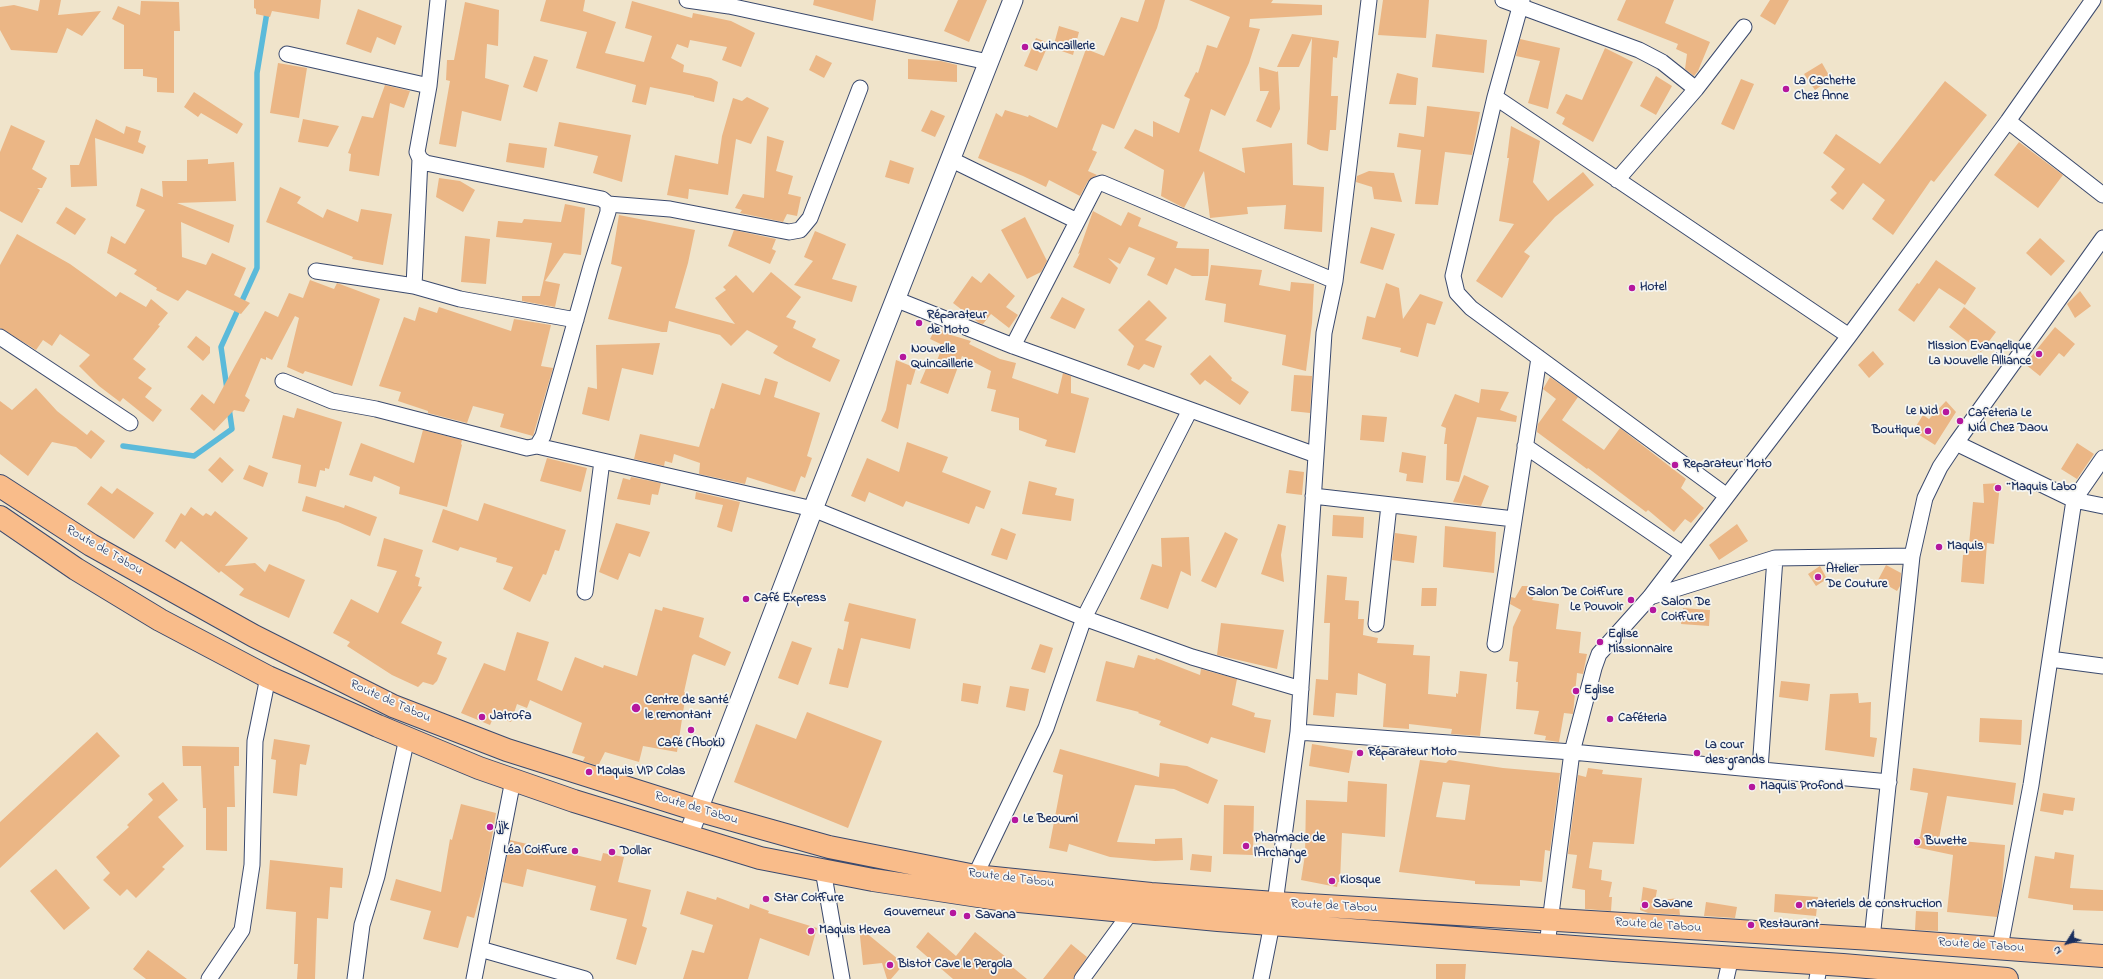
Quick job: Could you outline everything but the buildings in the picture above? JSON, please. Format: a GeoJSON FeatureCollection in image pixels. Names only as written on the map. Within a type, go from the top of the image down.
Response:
{"type":"FeatureCollection","features":[{"type":"Feature","properties":{"kind":"main road","name":"Route de Tabou"},"geometry":{"type":"LineString","coordinates":[[0,486],[91,545],[248,632],[393,706],[508,750],[697,810],[829,847],[975,876],[1151,894],[1273,914],[1548,945],[1731,957],[1819,971],[2007,979]]}},
{"type":"Feature","properties":{"kind":"main road","name":"Route de Tabou"},"geometry":{"type":"LineString","coordinates":[[0,517],[76,569],[160,620],[268,677],[479,768],[574,801],[760,858],[873,880],[998,899],[1131,912],[1549,919],[2000,947],[2103,956]]}},
{"type":"Feature","properties":{"kind":"street"},"geometry":{"type":"LineString","coordinates":[[414,286],[420,159],[417,152],[429,86],[438,0]]}},
{"type":"Feature","properties":{"kind":"street"},"geometry":{"type":"LineString","coordinates":[[687,0],[729,6],[988,62]]}},
{"type":"Feature","properties":{"kind":"street"},"geometry":{"type":"LineString","coordinates":[[688,836],[812,509],[1013,0]]}},
{"type":"Feature","properties":{"kind":"street"},"geometry":{"type":"LineString","coordinates":[[1261,979],[1273,914],[1298,732],[1324,333],[1335,281],[1369,0]]}},
{"type":"Feature","properties":{"kind":"street"},"geometry":{"type":"LineString","coordinates":[[1503,0],[1521,3],[1639,50],[1662,62],[1696,89]]}},
{"type":"Feature","properties":{"kind":"street"},"geometry":{"type":"LineString","coordinates":[[1548,945],[1549,919],[1572,752],[1599,654],[1650,598],[1849,336],[2008,121],[2093,0]]}},
{"type":"Feature","properties":{"kind":"street"},"geometry":{"type":"LineString","coordinates":[[1521,3],[1495,97],[1453,276],[1457,292],[1472,308],[1727,496]]}},
{"type":"Feature","properties":{"kind":"street"},"geometry":{"type":"LineString","coordinates":[[1617,180],[1696,89],[1744,27]]}},
{"type":"Feature","properties":{"kind":"street"},"geometry":{"type":"LineString","coordinates":[[287,54],[429,86]]}},
{"type":"Feature","properties":{"kind":"street"},"geometry":{"type":"LineString","coordinates":[[420,159],[426,163],[602,199],[608,204],[670,209],[789,232],[800,230],[810,218],[860,88]]}},
{"type":"Feature","properties":{"kind":"street"},"geometry":{"type":"LineString","coordinates":[[1495,97],[1849,336]]}},
{"type":"Feature","properties":{"kind":"street"},"geometry":{"type":"LineString","coordinates":[[2008,121],[2103,195]]}},
{"type":"Feature","properties":{"kind":"street"},"geometry":{"type":"LineString","coordinates":[[950,159],[1077,222]]}},
{"type":"Feature","properties":{"kind":"street"},"geometry":{"type":"LineString","coordinates":[[1013,346],[1096,185],[1102,183],[1335,281]]}},
{"type":"Feature","properties":{"kind":"street"},"geometry":{"type":"LineString","coordinates":[[537,446],[543,436],[608,212],[608,204]]}},
{"type":"Feature","properties":{"kind":"street"},"geometry":{"type":"LineString","coordinates":[[1872,939],[1912,556],[1925,498],[1940,467],[1956,443],[2103,238]]}},
{"type":"Feature","properties":{"kind":"street"},"geometry":{"type":"LineString","coordinates":[[316,271],[414,286],[460,299],[576,320]]}},
{"type":"Feature","properties":{"kind":"street"},"geometry":{"type":"LineString","coordinates":[[895,299],[1013,346],[1316,455]]}},
{"type":"Feature","properties":{"kind":"street"},"geometry":{"type":"LineString","coordinates":[[0,337],[130,423]]}},
{"type":"Feature","properties":{"kind":"street"},"geometry":{"type":"LineString","coordinates":[[1495,644],[1539,358]]}},
{"type":"Feature","properties":{"kind":"street"},"geometry":{"type":"LineString","coordinates":[[283,381],[332,402],[376,409],[527,448],[537,446],[812,509],[1084,618],[1192,657],[1301,689]]}},
{"type":"Feature","properties":{"kind":"street"},"geometry":{"type":"LineString","coordinates":[[975,876],[1046,728],[1084,618],[1190,410]]}},
{"type":"Feature","properties":{"kind":"street"},"geometry":{"type":"LineString","coordinates":[[1956,443],[2074,500],[2103,506]]}},
{"type":"Feature","properties":{"kind":"street"},"geometry":{"type":"LineString","coordinates":[[1526,446],[1683,554]]}},
{"type":"Feature","properties":{"kind":"street"},"geometry":{"type":"LineString","coordinates":[[2000,947],[2031,785],[2074,500],[2103,458]]}},
{"type":"Feature","properties":{"kind":"street"},"geometry":{"type":"LineString","coordinates":[[585,592],[602,461]]}},
{"type":"Feature","properties":{"kind":"street"},"geometry":{"type":"LineString","coordinates":[[1313,496],[1514,519]]}},
{"type":"Feature","properties":{"kind":"street"},"geometry":{"type":"LineString","coordinates":[[1376,624],[1389,505]]}},
{"type":"Feature","properties":{"kind":"street"},"geometry":{"type":"LineString","coordinates":[[1650,598],[1775,558],[1912,556]]}},
{"type":"Feature","properties":{"kind":"street"},"geometry":{"type":"LineString","coordinates":[[1760,769],[1775,558]]}},
{"type":"Feature","properties":{"kind":"street"},"geometry":{"type":"LineString","coordinates":[[2050,659],[2103,666]]}},
{"type":"Feature","properties":{"kind":"street"},"geometry":{"type":"LineString","coordinates":[[209,979],[242,930],[252,865],[255,740],[268,677]]}},
{"type":"Feature","properties":{"kind":"street"},"geometry":{"type":"LineString","coordinates":[[1298,732],[1572,752],[1889,782]]}},
{"type":"Feature","properties":{"kind":"street"},"geometry":{"type":"LineString","coordinates":[[354,979],[362,925],[377,876],[407,738]]}},
{"type":"Feature","properties":{"kind":"street"},"geometry":{"type":"LineString","coordinates":[[474,979],[513,780]]}},
{"type":"Feature","properties":{"kind":"street"},"geometry":{"type":"LineString","coordinates":[[823,870],[842,979]]}},
{"type":"Feature","properties":{"kind":"street"},"geometry":{"type":"LineString","coordinates":[[1082,979],[1131,912]]}},
{"type":"Feature","properties":{"kind":"street"},"geometry":{"type":"LineString","coordinates":[[480,949],[585,979]]}},
{"type":"Feature","properties":{"kind":"street"},"geometry":{"type":"LineString","coordinates":[[1726,979],[1731,957]]}},
{"type":"Feature","properties":{"kind":"waterway"},"geometry":{"type":"LineString","coordinates":[[227,389],[221,347],[257,268],[257,73],[269,0]]}},
{"type":"Feature","properties":{"kind":"waterway"},"geometry":{"type":"LineString","coordinates":[[123,446],[194,456],[232,429],[229,408]]}},
{"type":"Feature","properties":{"kind":"place","name":"Quincaillerie"},"geometry":{"type":"Point","coordinates":[1025,47]}},
{"type":"Feature","properties":{"kind":"place","name":"La Cachette Chez Anne"},"geometry":{"type":"Point","coordinates":[1786,89]}},
{"type":"Feature","properties":{"kind":"place","name":"Hotel"},"geometry":{"type":"Point","coordinates":[1632,288]}},
{"type":"Feature","properties":{"kind":"place","name":"Réparateur de Moto"},"geometry":{"type":"Point","coordinates":[919,323]}},
{"type":"Feature","properties":{"kind":"place","name":"Mission Evangelique La Nouvelle Alliance"},"geometry":{"type":"Point","coordinates":[2039,354]}},
{"type":"Feature","properties":{"kind":"place","name":"Nouvelle Quincaillerie"},"geometry":{"type":"Point","coordinates":[903,357]}},
{"type":"Feature","properties":{"kind":"place","name":"Le Nid"},"geometry":{"type":"Point","coordinates":[1946,412]}},
{"type":"Feature","properties":{"kind":"place","name":"Cafeteria Le Nid Chez Daou"},"geometry":{"type":"Point","coordinates":[1960,421]}},
{"type":"Feature","properties":{"kind":"place","name":"Boutique"},"geometry":{"type":"Point","coordinates":[1928,431]}},
{"type":"Feature","properties":{"kind":"place","name":"Reparateur Moto"},"geometry":{"type":"Point","coordinates":[1675,465]}},
{"type":"Feature","properties":{"kind":"place","name":"¨Maquis Labo"},"geometry":{"type":"Point","coordinates":[1998,488]}},
{"type":"Feature","properties":{"kind":"place","name":"Maquis"},"geometry":{"type":"Point","coordinates":[1939,547]}},
{"type":"Feature","properties":{"kind":"place","name":"Atelier De Couture"},"geometry":{"type":"Point","coordinates":[1818,577]}},
{"type":"Feature","properties":{"kind":"place","name":"Café Express"},"geometry":{"type":"Point","coordinates":[746,599]}},
{"type":"Feature","properties":{"kind":"place","name":"Salon De Coiffure Le Pouvoir"},"geometry":{"type":"Point","coordinates":[1631,600]}},
{"type":"Feature","properties":{"kind":"place","name":"Salon De Coiffure"},"geometry":{"type":"Point","coordinates":[1653,610]}},
{"type":"Feature","properties":{"kind":"place","name":"Eglise Missionnaire"},"geometry":{"type":"Point","coordinates":[1600,642]}},
{"type":"Feature","properties":{"kind":"place","name":"Eglise"},"geometry":{"type":"Point","coordinates":[1576,691]}},
{"type":"Feature","properties":{"kind":"place","name":"Centre de santé le remontant"},"geometry":{"type":"Point","coordinates":[636,708]}},
{"type":"Feature","properties":{"kind":"place","name":"Jatrofa"},"geometry":{"type":"Point","coordinates":[482,717]}},
{"type":"Feature","properties":{"kind":"place","name":"Caféteria"},"geometry":{"type":"Point","coordinates":[1610,719]}},
{"type":"Feature","properties":{"kind":"place","name":"Café (Aboki)"},"geometry":{"type":"Point","coordinates":[691,730]}},
{"type":"Feature","properties":{"kind":"place","name":"Réparateur Moto"},"geometry":{"type":"Point","coordinates":[1360,753]}},
{"type":"Feature","properties":{"kind":"place","name":"La cour des grands"},"geometry":{"type":"Point","coordinates":[1697,753]}},
{"type":"Feature","properties":{"kind":"place","name":"Maquis VIP Colas"},"geometry":{"type":"Point","coordinates":[589,772]}},
{"type":"Feature","properties":{"kind":"place","name":"Maquis Profond"},"geometry":{"type":"Point","coordinates":[1752,787]}},
{"type":"Feature","properties":{"kind":"place","name":"Le Beoumi"},"geometry":{"type":"Point","coordinates":[1015,820]}},
{"type":"Feature","properties":{"kind":"place","name":"jjk"},"geometry":{"type":"Point","coordinates":[490,827]}},
{"type":"Feature","properties":{"kind":"place","name":"Buvette"},"geometry":{"type":"Point","coordinates":[1917,842]}},
{"type":"Feature","properties":{"kind":"place","name":"Pharmacie de l'Archange"},"geometry":{"type":"Point","coordinates":[1246,846]}},
{"type":"Feature","properties":{"kind":"place","name":"Léa Coiffure"},"geometry":{"type":"Point","coordinates":[575,851]}},
{"type":"Feature","properties":{"kind":"place","name":"Dollar"},"geometry":{"type":"Point","coordinates":[612,852]}},
{"type":"Feature","properties":{"kind":"place","name":"Kiosque"},"geometry":{"type":"Point","coordinates":[1332,881]}},
{"type":"Feature","properties":{"kind":"place","name":"Star Coiffure"},"geometry":{"type":"Point","coordinates":[766,899]}},
{"type":"Feature","properties":{"kind":"place","name":"Savane"},"geometry":{"type":"Point","coordinates":[1645,905]}},
{"type":"Feature","properties":{"kind":"place","name":"materiels de construction"},"geometry":{"type":"Point","coordinates":[1799,905]}},
{"type":"Feature","properties":{"kind":"place","name":"Gouverneur"},"geometry":{"type":"Point","coordinates":[953,913]}},
{"type":"Feature","properties":{"kind":"place","name":"Savana"},"geometry":{"type":"Point","coordinates":[967,916]}},
{"type":"Feature","properties":{"kind":"place","name":"Restaurant"},"geometry":{"type":"Point","coordinates":[1751,925]}},
{"type":"Feature","properties":{"kind":"place","name":"Maquis Hevea"},"geometry":{"type":"Point","coordinates":[811,931]}},
{"type":"Feature","properties":{"kind":"place","name":"Bistot Cave le Pergola"},"geometry":{"type":"Point","coordinates":[890,965]}}]}
